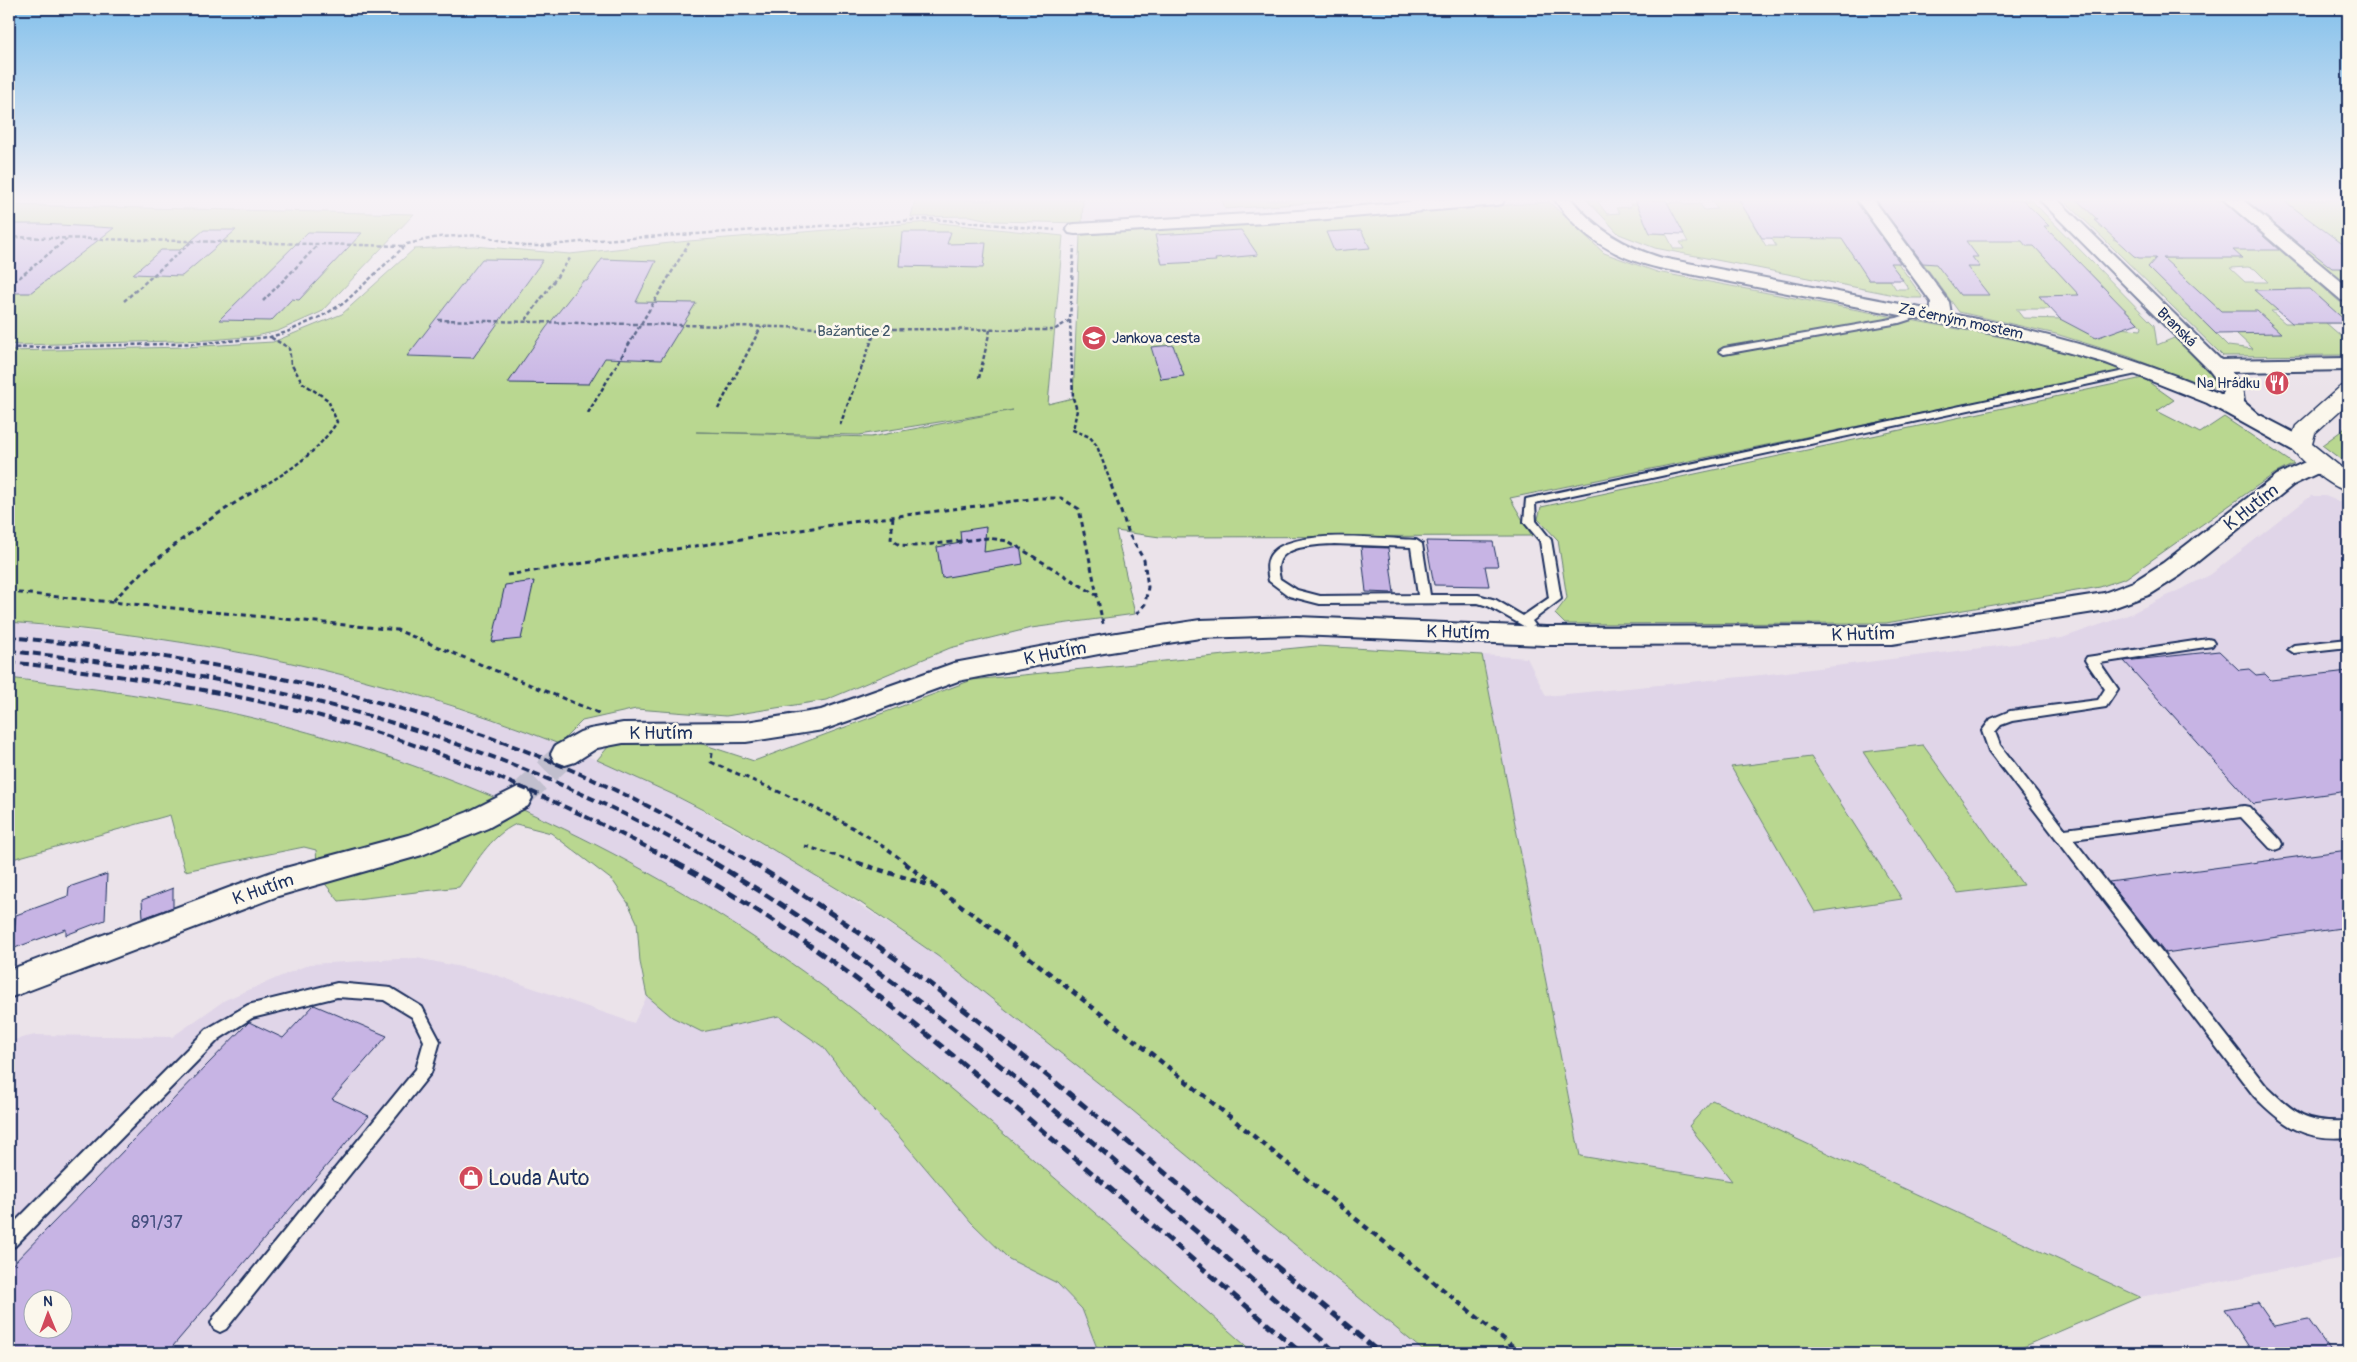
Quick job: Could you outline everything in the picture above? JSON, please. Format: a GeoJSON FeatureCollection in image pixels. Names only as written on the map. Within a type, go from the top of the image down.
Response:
{"type":"FeatureCollection","features":[{"type":"Feature","properties":{"kind":"street","name":"Za černým mostem"},"geometry":{"type":"LineString","coordinates":[[1666,264],[1942,317],[2046,340],[2114,359],[2214,399],[2251,417],[2300,445],[2348,484]]}},
{"type":"Feature","properties":{"kind":"street"},"geometry":{"type":"LineString","coordinates":[[1912,264],[1940,302],[1942,317]]}},
{"type":"Feature","properties":{"kind":"street","name":"Branská"},"geometry":{"type":"LineString","coordinates":[[2112,264],[2216,366],[2232,388],[2234,404],[2251,417]]}},
{"type":"Feature","properties":{"kind":"street"},"geometry":{"type":"LineString","coordinates":[[2309,264],[2348,296]]}},
{"type":"Feature","properties":{"kind":"street"},"geometry":{"type":"LineString","coordinates":[[2216,366],[2348,364]]}},
{"type":"Feature","properties":{"kind":"street"},"geometry":{"type":"LineString","coordinates":[[2300,445],[2304,431],[2348,392]]}},
{"type":"Feature","properties":{"kind":"street","name":"K Hutím"},"geometry":{"type":"LineString","coordinates":[[565,754],[590,739],[623,732],[746,732],[823,720],[954,672],[1104,644],[1200,629],[1297,626],[1546,636],[1892,635],[2108,601],[2142,588],[2172,569],[2285,480],[2311,468],[2324,466]]}},
{"type":"Feature","properties":{"kind":"street","name":"K Hutím"},"geometry":{"type":"LineString","coordinates":[[9,984],[274,884],[412,846],[478,820],[518,798]]}},
{"type":"Feature","properties":{"kind":"lane"},"geometry":{"type":"LineString","coordinates":[[1724,350],[1899,320],[1921,313]]}},
{"type":"Feature","properties":{"kind":"lane"},"geometry":{"type":"LineString","coordinates":[[1524,622],[1555,599],[1545,540],[1530,522],[1530,501],[2143,370]]}},
{"type":"Feature","properties":{"kind":"lane"},"geometry":{"type":"LineString","coordinates":[[1425,600],[1416,544],[1334,540],[1299,543],[1276,554],[1272,566],[1275,580],[1281,585],[1293,593],[1320,600],[1425,600],[1478,599],[1492,603],[1546,636]]}},
{"type":"Feature","properties":{"kind":"lane"},"geometry":{"type":"LineString","coordinates":[[2208,643],[2091,660],[2112,689],[2102,704],[2010,716],[1996,722],[1988,731],[1994,747],[2260,1091],[2285,1116],[2310,1129],[2329,1132],[2348,1129]]}},
{"type":"Feature","properties":{"kind":"lane"},"geometry":{"type":"LineString","coordinates":[[2294,649],[2348,643]]}},
{"type":"Feature","properties":{"kind":"lane"},"geometry":{"type":"LineString","coordinates":[[2062,835],[2244,811],[2275,844]]}},
{"type":"Feature","properties":{"kind":"lane"},"geometry":{"type":"LineString","coordinates":[[9,1240],[213,1034],[248,1012],[337,990],[386,993],[417,1012],[432,1040],[423,1073],[220,1323]]}},
{"type":"Feature","properties":{"kind":"path"},"geometry":{"type":"LineString","coordinates":[[9,286],[37,264]]}},
{"type":"Feature","properties":{"kind":"path"},"geometry":{"type":"LineString","coordinates":[[124,301],[166,264]]}},
{"type":"Feature","properties":{"kind":"path"},"geometry":{"type":"LineString","coordinates":[[263,301],[300,264]]}},
{"type":"Feature","properties":{"kind":"path"},"geometry":{"type":"LineString","coordinates":[[9,348],[206,343],[270,337],[287,332],[322,316],[344,302],[385,264]]}},
{"type":"Feature","properties":{"kind":"path"},"geometry":{"type":"LineString","coordinates":[[526,321],[566,264]]}},
{"type":"Feature","properties":{"kind":"path"},"geometry":{"type":"LineString","coordinates":[[588,413],[676,264]]}},
{"type":"Feature","properties":{"kind":"path"},"geometry":{"type":"LineString","coordinates":[[1073,264],[1070,320],[1073,398],[1077,410],[1073,430],[1090,437],[1097,446],[1130,536],[1144,560],[1148,587],[1145,604],[1133,618],[1104,644]]}},
{"type":"Feature","properties":{"kind":"path"},"geometry":{"type":"LineString","coordinates":[[438,320],[876,329],[1054,330],[1070,320]]}},
{"type":"Feature","properties":{"kind":"path"},"geometry":{"type":"LineString","coordinates":[[718,409],[761,327]]}},
{"type":"Feature","properties":{"kind":"path"},"geometry":{"type":"LineString","coordinates":[[840,425],[876,329]]}},
{"type":"Feature","properties":{"kind":"path"},"geometry":{"type":"LineString","coordinates":[[979,378],[990,330]]}},
{"type":"Feature","properties":{"kind":"path"},"geometry":{"type":"LineString","coordinates":[[113,601],[170,547],[222,510],[290,471],[327,440],[337,422],[328,400],[303,383],[292,364],[289,348],[270,337]]}},
{"type":"Feature","properties":{"kind":"path"},"geometry":{"type":"LineString","coordinates":[[507,575],[893,517],[1038,498],[1061,498],[1079,509],[1102,612],[1104,644]]}},
{"type":"Feature","properties":{"kind":"path"},"geometry":{"type":"LineString","coordinates":[[893,517],[891,540],[900,545],[915,546],[988,538],[1008,541],[1098,596]]}},
{"type":"Feature","properties":{"kind":"path"},"geometry":{"type":"LineString","coordinates":[[9,592],[396,630],[598,712],[623,732]]}},
{"type":"Feature","properties":{"kind":"path"},"geometry":{"type":"LineString","coordinates":[[714,732],[711,762],[840,821],[881,843],[1182,1078],[1521,1353]]}},
{"type":"Feature","properties":{"kind":"path"},"geometry":{"type":"LineString","coordinates":[[805,846],[935,887]]}},
{"type":"Feature","properties":{"kind":"shaded area"},"geometry":{"type":"Polygon","coordinates":[[[2311,496],[2325,496],[2340,502],[2348,509],[2348,1257],[2140,1297],[1712,1100],[1733,1181],[1580,1156],[1482,655],[1527,658],[1546,696],[1761,675],[2062,638],[2128,615],[2210,575],[2311,496]]]}},
{"type":"Feature","properties":{"kind":"shaded area"},"geometry":{"type":"Polygon","coordinates":[[[9,622],[186,643],[325,669],[395,688],[531,733],[672,794],[801,866],[939,957],[1121,1101],[1426,1353],[1254,1353],[1056,1179],[876,1026],[738,927],[673,887],[613,854],[473,789],[338,742],[204,708],[63,684],[9,678],[9,622]]]}},
{"type":"Feature","properties":{"kind":"shaded area","name":"Louda Auto"},"geometry":{"type":"Polygon","coordinates":[[[417,958],[490,973],[634,1023],[647,996],[672,1017],[779,1016],[823,1047],[858,1093],[896,1133],[971,1222],[1009,1259],[1057,1283],[1082,1309],[1097,1348],[1096,1353],[9,1353],[9,1041],[35,1035],[172,1037],[225,1000],[310,964],[417,958]]]}},
{"type":"Feature","properties":{"kind":"green space"},"geometry":{"type":"Polygon","coordinates":[[[9,264],[367,264],[321,312],[278,331],[256,336],[211,340],[9,344],[9,264]]]}},
{"type":"Feature","properties":{"kind":"green space","name":"Bažantice 2"},"geometry":{"type":"Polygon","coordinates":[[[398,264],[1061,264],[1048,404],[1073,398],[1079,264],[1633,264],[1657,272],[2048,346],[2125,371],[1510,498],[1532,536],[1160,537],[1116,531],[1135,614],[1031,628],[950,648],[826,700],[726,716],[636,709],[582,721],[559,744],[493,719],[426,698],[289,662],[150,638],[9,622],[9,351],[184,347],[273,342],[342,314],[398,264]],[[1013,410],[859,435],[696,432],[871,437],[1013,410]]]}},
{"type":"Feature","properties":{"kind":"green space"},"geometry":{"type":"Polygon","coordinates":[[[1734,264],[1898,264],[1923,298],[1910,298],[1734,264]],[[1896,271],[1869,280],[1890,280],[1896,289],[1909,289],[1896,271]]]}},
{"type":"Feature","properties":{"kind":"green space"},"geometry":{"type":"Polygon","coordinates":[[[1924,264],[1952,264],[1945,267],[1980,267],[1977,264],[2094,264],[2154,325],[2157,345],[2174,338],[2211,372],[2219,383],[2216,387],[2204,387],[2130,357],[2056,334],[1959,312],[1924,264]],[[2062,270],[2104,297],[2113,297],[2087,270],[2062,270]],[[2016,309],[2023,318],[2063,319],[2067,309],[2016,309]],[[2102,309],[2119,328],[2141,330],[2142,327],[2125,309],[2102,309]]]}},
{"type":"Feature","properties":{"kind":"green space"},"geometry":{"type":"Polygon","coordinates":[[[2129,264],[2295,264],[2348,309],[2348,323],[2326,323],[2348,342],[2348,355],[2223,356],[2129,264]],[[2248,267],[2230,268],[2245,282],[2268,282],[2255,269],[2248,267]],[[2301,289],[2286,290],[2303,305],[2328,305],[2315,293],[2305,293],[2301,289]],[[2294,310],[2271,311],[2285,323],[2308,323],[2294,310]],[[2236,314],[2280,333],[2260,314],[2236,314]],[[2214,332],[2228,346],[2253,349],[2237,334],[2214,332]]]}},
{"type":"Feature","properties":{"kind":"green space"},"geometry":{"type":"Polygon","coordinates":[[[2319,264],[2340,264],[2338,268],[2348,268],[2348,287],[2319,264]]]}},
{"type":"Feature","properties":{"kind":"green space"},"geometry":{"type":"Polygon","coordinates":[[[2143,378],[2174,400],[2157,411],[2200,433],[2224,417],[2294,464],[2274,474],[2126,578],[2100,587],[1886,623],[1565,624],[1555,614],[1567,598],[1558,540],[1538,519],[1541,507],[2143,378]]]}},
{"type":"Feature","properties":{"kind":"green space"},"geometry":{"type":"Polygon","coordinates":[[[2348,426],[2348,465],[2322,445],[2348,426]]]}},
{"type":"Feature","properties":{"kind":"green space"},"geometry":{"type":"Polygon","coordinates":[[[1316,646],[1482,655],[1580,1156],[1732,1181],[1689,1126],[1712,1100],[2140,1297],[2009,1353],[1426,1353],[1121,1101],[939,957],[861,903],[732,825],[672,794],[597,760],[609,746],[633,741],[696,742],[754,761],[972,680],[1316,646]]]}},
{"type":"Feature","properties":{"kind":"green space"},"geometry":{"type":"Polygon","coordinates":[[[9,678],[179,702],[274,723],[344,743],[413,766],[481,792],[548,821],[613,854],[677,889],[738,927],[836,996],[930,1071],[1254,1353],[1096,1353],[1097,1348],[1082,1309],[1057,1283],[1009,1259],[971,1222],[896,1133],[858,1093],[823,1047],[779,1016],[702,1032],[672,1017],[647,996],[640,962],[637,922],[628,903],[613,881],[551,833],[516,824],[506,829],[484,851],[459,887],[339,901],[318,875],[316,850],[304,847],[185,871],[170,815],[9,860],[9,678]]]}},
{"type":"Feature","properties":{"kind":"green space"},"geometry":{"type":"Polygon","coordinates":[[[1923,745],[2023,885],[1958,893],[1863,752],[1923,745]]]}},
{"type":"Feature","properties":{"kind":"green space"},"geometry":{"type":"Polygon","coordinates":[[[1811,757],[1902,899],[1815,912],[1731,767],[1811,757]]]}},
{"type":"Feature","properties":{"kind":"building"},"geometry":{"type":"Polygon","coordinates":[[[9,264],[68,264],[30,293],[9,293],[9,264]]]}},
{"type":"Feature","properties":{"kind":"building"},"geometry":{"type":"Polygon","coordinates":[[[145,264],[197,264],[182,276],[133,274],[145,264]]]}},
{"type":"Feature","properties":{"kind":"building"},"geometry":{"type":"Polygon","coordinates":[[[276,264],[333,264],[299,300],[292,299],[271,321],[219,320],[276,264]]]}},
{"type":"Feature","properties":{"kind":"building"},"geometry":{"type":"Polygon","coordinates":[[[478,264],[540,264],[473,358],[407,356],[478,264]]]}},
{"type":"Feature","properties":{"kind":"building"},"geometry":{"type":"Polygon","coordinates":[[[599,264],[655,264],[636,302],[696,303],[661,360],[605,358],[589,384],[508,383],[546,328],[583,281],[587,281],[599,264]]]}},
{"type":"Feature","properties":{"kind":"building"},"geometry":{"type":"Polygon","coordinates":[[[899,264],[984,264],[983,268],[899,266],[899,264]]]}},
{"type":"Feature","properties":{"kind":"building"},"geometry":{"type":"Polygon","coordinates":[[[1858,264],[1890,264],[1903,280],[1869,280],[1858,264]]]}},
{"type":"Feature","properties":{"kind":"building"},"geometry":{"type":"Polygon","coordinates":[[[1930,264],[1977,264],[1980,267],[1967,267],[1989,295],[1960,295],[1936,264],[1930,264]]]}},
{"type":"Feature","properties":{"kind":"building"},"geometry":{"type":"Polygon","coordinates":[[[2050,264],[2080,264],[2138,323],[2096,338],[2060,319],[2039,296],[2079,295],[2050,264]]]}},
{"type":"Feature","properties":{"kind":"building"},"geometry":{"type":"Polygon","coordinates":[[[2151,264],[2169,264],[2221,311],[2257,311],[2281,333],[2216,334],[2148,267],[2151,264]]]}},
{"type":"Feature","properties":{"kind":"building"},"geometry":{"type":"Polygon","coordinates":[[[2326,264],[2348,264],[2348,268],[2332,268],[2326,264]]]}},
{"type":"Feature","properties":{"kind":"building"},"geometry":{"type":"Polygon","coordinates":[[[2310,289],[2348,323],[2292,323],[2254,290],[2310,289]]]}},
{"type":"Feature","properties":{"kind":"building"},"geometry":{"type":"Polygon","coordinates":[[[1173,345],[1184,376],[1161,379],[1151,347],[1173,345]]]}},
{"type":"Feature","properties":{"kind":"building"},"geometry":{"type":"Polygon","coordinates":[[[986,527],[984,552],[1020,546],[1023,564],[942,578],[937,547],[961,543],[960,531],[986,527]]]}},
{"type":"Feature","properties":{"kind":"building"},"geometry":{"type":"Polygon","coordinates":[[[1426,541],[1493,542],[1498,566],[1485,566],[1489,586],[1434,585],[1426,541]]]}},
{"type":"Feature","properties":{"kind":"building"},"geometry":{"type":"Polygon","coordinates":[[[1361,547],[1388,548],[1394,593],[1366,592],[1361,547]]]}},
{"type":"Feature","properties":{"kind":"building"},"geometry":{"type":"Polygon","coordinates":[[[534,581],[521,639],[492,642],[505,585],[534,581]]]}},
{"type":"Feature","properties":{"kind":"building"},"geometry":{"type":"Polygon","coordinates":[[[2219,651],[2239,670],[2249,669],[2256,675],[2265,674],[2271,680],[2348,671],[2348,791],[2253,804],[2124,661],[2219,651]]]}},
{"type":"Feature","properties":{"kind":"building"},"geometry":{"type":"Polygon","coordinates":[[[2348,850],[2348,927],[2165,953],[2109,882],[2348,850]]]}},
{"type":"Feature","properties":{"kind":"building"},"geometry":{"type":"Polygon","coordinates":[[[107,874],[105,920],[66,935],[66,929],[12,949],[16,915],[68,896],[69,887],[107,874]]]}},
{"type":"Feature","properties":{"kind":"building"},"geometry":{"type":"Polygon","coordinates":[[[173,888],[173,907],[143,918],[142,900],[173,888]]]}},
{"type":"Feature","properties":{"kind":"building"},"geometry":{"type":"Polygon","coordinates":[[[314,1005],[387,1036],[332,1099],[369,1116],[167,1353],[9,1353],[9,1268],[249,1022],[283,1038],[314,1005]]]}},
{"type":"Feature","properties":{"kind":"building"},"geometry":{"type":"Polygon","coordinates":[[[2258,1303],[2274,1326],[2308,1319],[2332,1353],[2253,1353],[2224,1309],[2258,1303]]]}},
{"type":"Feature","properties":{"kind":"tunnel"},"geometry":{"type":"LineString","coordinates":[[518,798],[565,754]]}},
{"type":"Feature","properties":{"kind":"railway"},"geometry":{"type":"LineString","coordinates":[[9,637],[76,644],[208,664],[339,692],[404,710],[468,730],[560,765],[644,804],[754,864]]}},
{"type":"Feature","properties":{"kind":"railway"},"geometry":{"type":"LineString","coordinates":[[9,651],[168,671],[263,689],[381,719],[497,758],[553,781],[663,834],[716,864]]}},
{"type":"Feature","properties":{"kind":"railway"},"geometry":{"type":"LineString","coordinates":[[9,662],[118,676],[190,688],[297,710],[347,723],[445,756],[540,795],[679,864]]}},
{"type":"Feature","properties":{"kind":"railway"},"geometry":{"type":"LineString","coordinates":[[676,863],[721,888],[808,944],[931,1037],[1301,1353]]}},
{"type":"Feature","properties":{"kind":"railway"},"geometry":{"type":"LineString","coordinates":[[714,863],[798,916],[879,972],[958,1032],[1112,1158],[1337,1353]]}},
{"type":"Feature","properties":{"kind":"railway"},"geometry":{"type":"LineString","coordinates":[[752,863],[803,895],[903,964],[999,1037],[1380,1353]]}},
{"type":"Feature","properties":{"kind":"place","name":"Jankova cesta"},"geometry":{"type":"Point","coordinates":[1094,338]}},
{"type":"Feature","properties":{"kind":"place","name":"Na Hrádku"},"geometry":{"type":"Point","coordinates":[2277,383]}},
{"type":"Feature","properties":{"kind":"place","name":"Louda Auto"},"geometry":{"type":"Point","coordinates":[471,1178]}}]}
